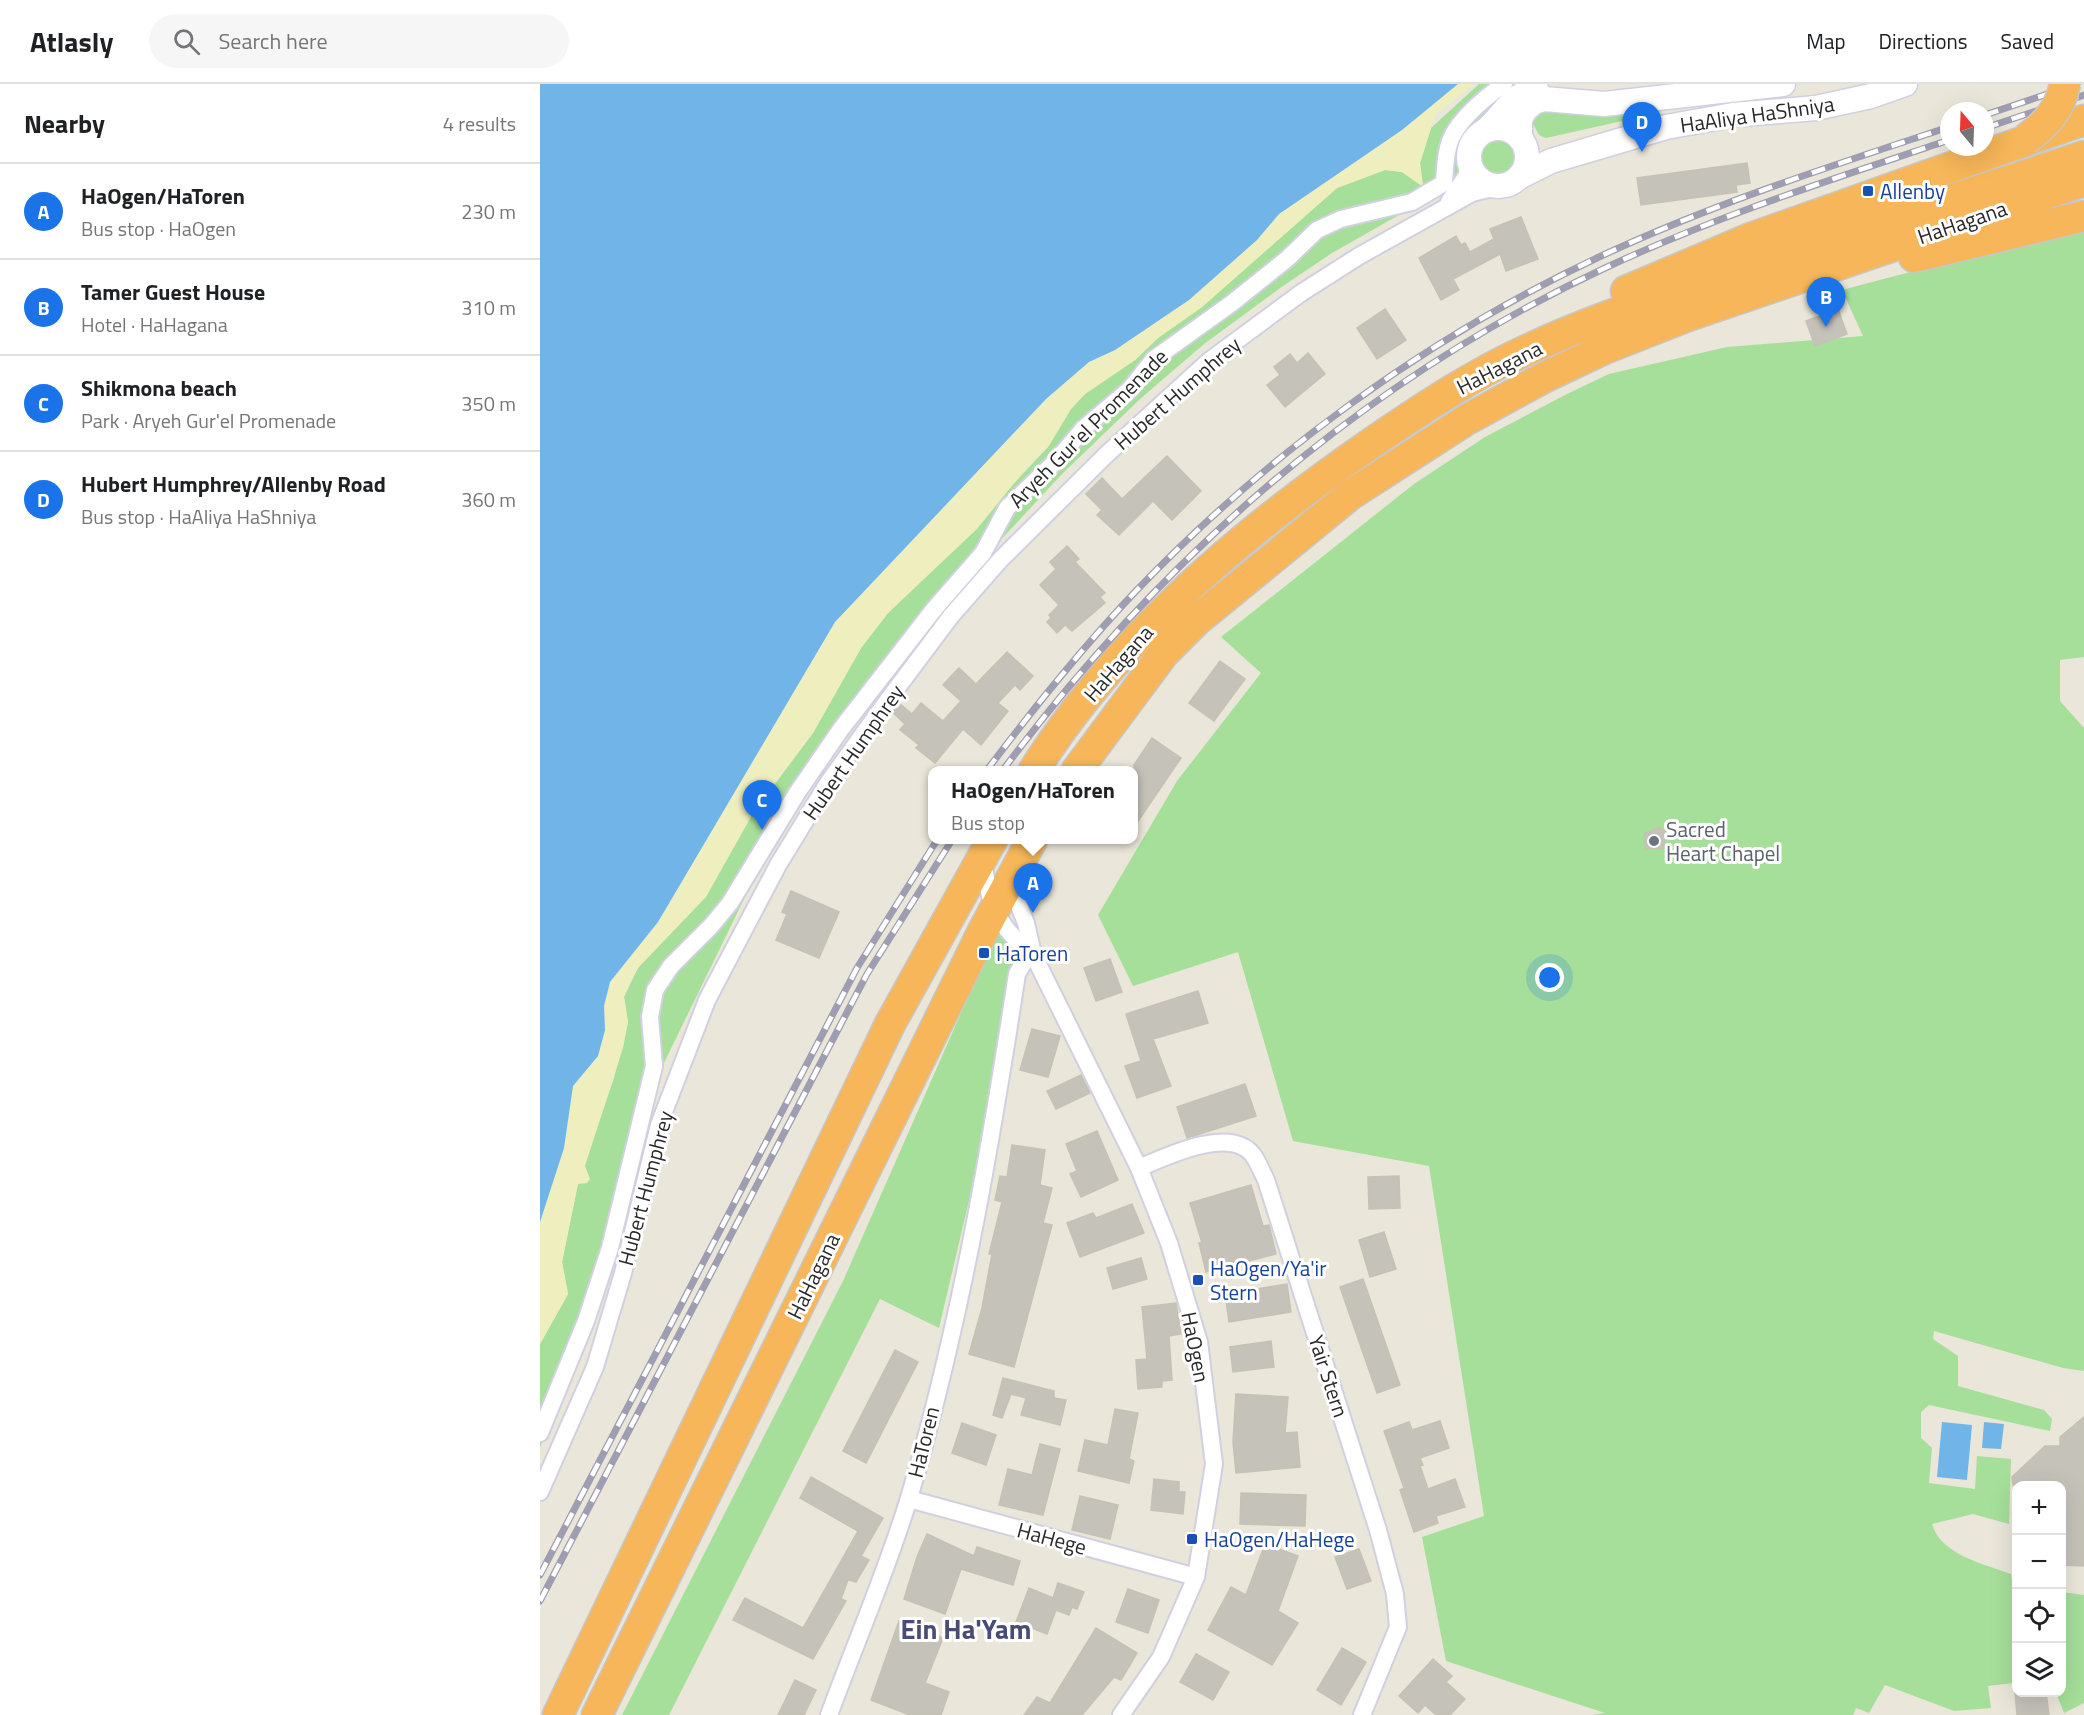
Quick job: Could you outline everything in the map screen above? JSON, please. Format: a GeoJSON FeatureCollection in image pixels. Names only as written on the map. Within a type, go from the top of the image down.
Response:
{"type":"FeatureCollection","features":[{"type":"Feature","properties":{"kind":"highway"},"geometry":{"type":"LineString","coordinates":[[2026,139],[2051,118],[2062,98],[2065,84]]}},
{"type":"Feature","properties":{"kind":"highway"},"geometry":{"type":"LineString","coordinates":[[1528,349],[1598,306],[1673,269],[1896,184],[2084,120]]}},
{"type":"Feature","properties":{"kind":"highway","name":"HaHagana"},"geometry":{"type":"LineString","coordinates":[[1037,766],[1048,748],[1122,656],[1173,601],[1316,482],[1434,401],[1528,349],[1646,303],[1752,265],[2084,156]]}},
{"type":"Feature","properties":{"kind":"highway","name":"HaHagana"},"geometry":{"type":"LineString","coordinates":[[1081,766],[1164,653],[1196,621],[1350,495],[1468,419],[1545,377],[1604,349],[1730,300],[2084,181]]}},
{"type":"Feature","properties":{"kind":"highway"},"geometry":{"type":"LineString","coordinates":[[1730,300],[2084,216]]}},
{"type":"Feature","properties":{"kind":"highway","name":"HaHagana"},"geometry":{"type":"LineString","coordinates":[[597,1715],[994,908],[1030,844]]}},
{"type":"Feature","properties":{"kind":"highway","name":"HaHagana"},"geometry":{"type":"LineString","coordinates":[[558,1715],[890,1024],[988,847]]}},
{"type":"Feature","properties":{"kind":"street","name":"Aryeh Gur'el Promenade"},"geometry":{"type":"LineString","coordinates":[[540,1433],[586,1321],[610,1248],[654,1066],[650,1017],[660,979],[730,903],[797,793],[841,729],[935,608],[983,553],[997,523],[1020,493],[1055,462],[1084,428],[1130,389],[1154,359],[1232,303],[1287,259],[1317,230],[1341,219],[1412,202],[1444,183],[1445,160],[1450,141],[1458,127],[1504,84]]}},
{"type":"Feature","properties":{"kind":"street"},"geometry":{"type":"LineString","coordinates":[[1633,101],[1593,96],[1549,86],[1517,96],[1502,117],[1472,143],[1469,162],[1478,179],[1496,187],[1505,186],[1521,176],[1528,158],[1522,140],[1520,119],[1534,102],[1555,99],[1604,104],[1633,101],[1783,84]]}},
{"type":"Feature","properties":{"kind":"street","name":"HaAliya HaShniya"},"geometry":{"type":"LineString","coordinates":[[1522,140],[1534,148],[1556,151],[1704,119],[1815,108],[1871,96],[1905,84]]}},
{"type":"Feature","properties":{"kind":"street"},"geometry":{"type":"LineString","coordinates":[[1486,130],[1504,128],[1522,140]]}},
{"type":"Feature","properties":{"kind":"street","name":"HaAliya HaShniya"},"geometry":{"type":"LineString","coordinates":[[1521,176],[1551,161],[1644,133]]}},
{"type":"Feature","properties":{"kind":"street","name":"Hubert Humphrey"},"geometry":{"type":"LineString","coordinates":[[1442,209],[1458,191],[1467,175],[1469,162]]}},
{"type":"Feature","properties":{"kind":"street","name":"Hubert Humphrey"},"geometry":{"type":"LineString","coordinates":[[540,1492],[595,1367],[623,1273],[659,1125],[707,1000],[772,876],[828,783],[951,616],[1001,559],[1107,454],[1209,361],[1301,293],[1442,209],[1472,193],[1496,187]]}},
{"type":"Feature","properties":{"kind":"street","name":"HaOgen"},"geometry":{"type":"LineString","coordinates":[[988,847],[994,908],[1009,935],[1034,954]]}},
{"type":"Feature","properties":{"kind":"street","name":"HaOgen"},"geometry":{"type":"LineString","coordinates":[[1009,881],[1026,923],[1034,954],[1139,1168],[1169,1243],[1200,1342],[1214,1464],[1196,1577],[1161,1657],[1121,1715]]}},
{"type":"Feature","properties":{"kind":"street","name":"HaToren"},"geometry":{"type":"LineString","coordinates":[[829,1715],[909,1499],[950,1337],[982,1187],[1017,974],[1024,960],[1034,954]]}},
{"type":"Feature","properties":{"kind":"street","name":"Yair Stern"},"geometry":{"type":"LineString","coordinates":[[1139,1168],[1193,1146],[1228,1142],[1252,1153],[1266,1180],[1378,1530],[1395,1594],[1398,1627],[1362,1715]]}},
{"type":"Feature","properties":{"kind":"street","name":"HaHege"},"geometry":{"type":"LineString","coordinates":[[909,1499],[1196,1577]]}},
{"type":"Feature","properties":{"kind":"green space"},"geometry":{"type":"Polygon","coordinates":[[[1479,84],[1524,84],[1465,140],[1460,174],[1424,187],[1420,203],[1332,253],[1283,286],[1204,344],[1140,399],[1062,474],[995,546],[867,701],[767,852],[661,1069],[540,1448],[540,1344],[568,1294],[562,1262],[578,1183],[614,1078],[628,1022],[624,997],[638,968],[813,733],[861,648],[888,613],[938,565],[1048,447],[1071,409],[1085,394],[1135,360],[1158,338],[1202,307],[1337,188],[1385,170],[1402,172],[1423,186],[1420,163],[1431,128],[1479,84]]]}},
{"type":"Feature","properties":{"kind":"green space"},"geometry":{"type":"Polygon","coordinates":[[[1646,108],[1651,112],[1649,115],[1546,138],[1539,135],[1532,122],[1541,109],[1646,108]]]}},
{"type":"Feature","properties":{"kind":"green space"},"geometry":{"type":"Polygon","coordinates":[[[1498,138],[1512,143],[1517,157],[1512,171],[1498,176],[1484,171],[1479,157],[1484,143],[1498,138]]]}},
{"type":"Feature","properties":{"kind":"green space"},"geometry":{"type":"Polygon","coordinates":[[[2084,226],[2084,657],[2060,660],[2060,701],[2084,728],[2084,1371],[2063,1368],[1934,1331],[1933,1339],[1958,1356],[1958,1386],[2044,1410],[2052,1419],[2050,1431],[1929,1405],[1921,1412],[1921,1438],[1932,1448],[1929,1483],[1975,1489],[1977,1456],[2011,1459],[2009,1524],[1973,1514],[1932,1524],[1937,1535],[1954,1551],[2011,1574],[2012,1683],[1988,1686],[1991,1708],[1954,1711],[1885,1685],[1869,1713],[1856,1708],[1853,1715],[1592,1715],[1605,1713],[1446,1661],[1422,1537],[1484,1516],[1429,1166],[1293,1141],[1238,952],[1133,986],[1098,915],[1177,781],[1261,673],[1221,637],[1414,484],[1485,437],[1609,374],[1727,347],[1863,336],[1842,290],[2084,226]]]}},
{"type":"Feature","properties":{"kind":"green space"},"geometry":{"type":"Polygon","coordinates":[[[998,929],[1027,954],[939,1328],[880,1299],[669,1715],[622,1715],[843,1281],[998,929]]]}},
{"type":"Feature","properties":{"kind":"green space"},"geometry":{"type":"Polygon","coordinates":[[[2066,1593],[2084,1595],[2084,1703],[2064,1713],[2058,1697],[2066,1697],[2066,1593]]]}},
{"type":"Feature","properties":{"kind":"sand"},"geometry":{"type":"Polygon","coordinates":[[[1458,84],[1475,84],[1435,115],[1420,163],[1423,187],[1402,172],[1385,170],[1337,188],[1202,307],[1158,338],[1135,360],[1085,394],[1071,409],[1048,447],[1028,466],[977,529],[888,613],[861,648],[813,733],[756,808],[706,897],[638,968],[629,984],[624,997],[628,1022],[623,1048],[585,1166],[590,1179],[587,1183],[578,1184],[562,1262],[568,1294],[540,1344],[540,1222],[564,1148],[573,1086],[598,1056],[605,1030],[604,1006],[610,982],[658,922],[835,622],[1046,399],[1089,362],[1115,350],[1189,300],[1256,240],[1279,214],[1402,130],[1458,84]]]}},
{"type":"Feature","properties":{"kind":"water"},"geometry":{"type":"Polygon","coordinates":[[[540,84],[1458,84],[1402,130],[1279,214],[1257,240],[1189,300],[1115,350],[1089,362],[1046,399],[835,622],[658,922],[610,982],[604,1006],[605,1030],[598,1056],[573,1086],[564,1148],[540,1222],[540,84]]]}},
{"type":"Feature","properties":{"kind":"water"},"geometry":{"type":"Polygon","coordinates":[[[1942,1422],[1972,1425],[1967,1480],[1937,1477],[1942,1422]]]}},
{"type":"Feature","properties":{"kind":"water"},"geometry":{"type":"Polygon","coordinates":[[[1984,1422],[2004,1424],[2001,1449],[1982,1448],[1984,1422]]]}},
{"type":"Feature","properties":{"kind":"building"},"geometry":{"type":"Polygon","coordinates":[[[1747,163],[1750,183],[1736,185],[1737,192],[1641,205],[1637,178],[1747,163]]]}},
{"type":"Feature","properties":{"kind":"building"},"geometry":{"type":"Polygon","coordinates":[[[1521,217],[1538,259],[1506,271],[1500,254],[1453,279],[1459,290],[1441,300],[1419,258],[1456,236],[1461,245],[1465,243],[1470,252],[1494,239],[1490,229],[1521,217]]]}},
{"type":"Feature","properties":{"kind":"building"},"geometry":{"type":"Polygon","coordinates":[[[1385,309],[1406,340],[1377,359],[1357,328],[1385,309]]]}},
{"type":"Feature","properties":{"kind":"building"},"geometry":{"type":"Polygon","coordinates":[[[1838,309],[1847,334],[1815,346],[1806,321],[1838,309]]]}},
{"type":"Feature","properties":{"kind":"building"},"geometry":{"type":"Polygon","coordinates":[[[1308,353],[1325,374],[1285,407],[1267,385],[1280,375],[1274,367],[1290,354],[1297,363],[1308,353]]]}},
{"type":"Feature","properties":{"kind":"building"},"geometry":{"type":"Polygon","coordinates":[[[1167,456],[1201,491],[1172,520],[1153,501],[1119,535],[1097,515],[1102,510],[1086,494],[1102,478],[1122,499],[1167,456]]]}},
{"type":"Feature","properties":{"kind":"building"},"geometry":{"type":"Polygon","coordinates":[[[1067,546],[1079,559],[1075,562],[1105,593],[1100,597],[1105,603],[1072,631],[1065,625],[1057,633],[1047,622],[1051,618],[1049,615],[1059,605],[1040,585],[1056,569],[1050,562],[1067,546]]]}},
{"type":"Feature","properties":{"kind":"building"},"geometry":{"type":"Polygon","coordinates":[[[1007,652],[1033,676],[1020,690],[1015,685],[998,703],[1008,711],[981,745],[963,729],[935,763],[916,748],[919,745],[900,730],[905,724],[892,712],[899,703],[912,714],[921,703],[943,721],[961,701],[943,685],[953,674],[959,668],[976,684],[1007,652]]]}},
{"type":"Feature","properties":{"kind":"building"},"geometry":{"type":"Polygon","coordinates":[[[1220,661],[1245,679],[1214,721],[1189,703],[1220,661]]]}},
{"type":"Feature","properties":{"kind":"building"},"geometry":{"type":"Polygon","coordinates":[[[1152,738],[1181,758],[1138,821],[1138,766],[1134,765],[1152,738]]]}},
{"type":"Feature","properties":{"kind":"building","name":"Sacred Heart Chapel"},"geometry":{"type":"Polygon","coordinates":[[[1659,827],[1666,832],[1664,848],[1646,849],[1644,834],[1659,827]]]}},
{"type":"Feature","properties":{"kind":"building"},"geometry":{"type":"Polygon","coordinates":[[[791,891],[839,912],[819,958],[776,940],[787,914],[782,912],[791,891]]]}},
{"type":"Feature","properties":{"kind":"building"},"geometry":{"type":"Polygon","coordinates":[[[1110,959],[1122,992],[1096,1001],[1084,968],[1110,959]]]}},
{"type":"Feature","properties":{"kind":"building"},"geometry":{"type":"Polygon","coordinates":[[[1198,991],[1208,1023],[1153,1039],[1171,1086],[1137,1098],[1125,1066],[1141,1061],[1126,1014],[1198,991]]]}},
{"type":"Feature","properties":{"kind":"building"},"geometry":{"type":"Polygon","coordinates":[[[1032,1029],[1060,1036],[1048,1077],[1020,1070],[1032,1029]]]}},
{"type":"Feature","properties":{"kind":"building"},"geometry":{"type":"Polygon","coordinates":[[[1081,1075],[1090,1093],[1056,1109],[1047,1091],[1081,1075]]]}},
{"type":"Feature","properties":{"kind":"building"},"geometry":{"type":"Polygon","coordinates":[[[1245,1084],[1256,1116],[1187,1138],[1177,1107],[1245,1084]]]}},
{"type":"Feature","properties":{"kind":"building"},"geometry":{"type":"Polygon","coordinates":[[[1097,1131],[1118,1180],[1081,1197],[1070,1174],[1077,1171],[1066,1144],[1097,1131]]]}},
{"type":"Feature","properties":{"kind":"building"},"geometry":{"type":"Polygon","coordinates":[[[1012,1145],[1045,1150],[1040,1185],[1052,1188],[1043,1223],[1052,1225],[1014,1367],[969,1354],[982,1308],[992,1254],[989,1254],[1002,1202],[995,1200],[1000,1176],[1007,1177],[1012,1145]]]}},
{"type":"Feature","properties":{"kind":"building"},"geometry":{"type":"Polygon","coordinates":[[[1399,1176],[1400,1208],[1369,1209],[1368,1177],[1399,1176]]]}},
{"type":"Feature","properties":{"kind":"building"},"geometry":{"type":"Polygon","coordinates":[[[1251,1185],[1263,1226],[1269,1225],[1276,1254],[1206,1272],[1199,1243],[1202,1243],[1190,1203],[1251,1185]]]}},
{"type":"Feature","properties":{"kind":"building"},"geometry":{"type":"Polygon","coordinates":[[[1132,1204],[1144,1233],[1080,1257],[1067,1223],[1093,1213],[1096,1218],[1132,1204]]]}},
{"type":"Feature","properties":{"kind":"building"},"geometry":{"type":"Polygon","coordinates":[[[1384,1232],[1396,1269],[1370,1277],[1359,1240],[1384,1232]]]}},
{"type":"Feature","properties":{"kind":"building"},"geometry":{"type":"Polygon","coordinates":[[[1141,1258],[1147,1279],[1113,1289],[1107,1268],[1141,1258]]]}},
{"type":"Feature","properties":{"kind":"building"},"geometry":{"type":"Polygon","coordinates":[[[1363,1279],[1400,1385],[1377,1393],[1340,1287],[1363,1279]]]}},
{"type":"Feature","properties":{"kind":"building"},"geometry":{"type":"Polygon","coordinates":[[[1287,1284],[1291,1312],[1229,1322],[1225,1294],[1287,1284]]]}},
{"type":"Feature","properties":{"kind":"building"},"geometry":{"type":"Polygon","coordinates":[[[1176,1303],[1181,1334],[1169,1336],[1172,1380],[1162,1381],[1162,1387],[1138,1389],[1136,1360],[1147,1359],[1142,1307],[1176,1303]]]}},
{"type":"Feature","properties":{"kind":"building"},"geometry":{"type":"Polygon","coordinates":[[[1271,1341],[1274,1367],[1233,1372],[1230,1347],[1271,1341]]]}},
{"type":"Feature","properties":{"kind":"building"},"geometry":{"type":"Polygon","coordinates":[[[895,1350],[918,1362],[866,1463],[843,1451],[895,1350]]]}},
{"type":"Feature","properties":{"kind":"building"},"geometry":{"type":"Polygon","coordinates":[[[1003,1378],[1054,1391],[1054,1398],[1066,1400],[1060,1425],[1021,1415],[1026,1398],[1011,1394],[1002,1418],[993,1415],[1003,1378]]]}},
{"type":"Feature","properties":{"kind":"building"},"geometry":{"type":"Polygon","coordinates":[[[1236,1394],[1288,1397],[1285,1433],[1297,1432],[1300,1467],[1236,1473],[1233,1442],[1236,1394]]]}},
{"type":"Feature","properties":{"kind":"building"},"geometry":{"type":"Polygon","coordinates":[[[1115,1409],[1138,1413],[1129,1459],[1134,1461],[1129,1483],[1078,1471],[1085,1440],[1108,1445],[1115,1409]]]}},
{"type":"Feature","properties":{"kind":"building"},"geometry":{"type":"Polygon","coordinates":[[[2084,1417],[2084,1566],[2066,1565],[2066,1481],[2012,1481],[2012,1477],[2045,1446],[2060,1446],[2060,1437],[2084,1417]]]}},
{"type":"Feature","properties":{"kind":"building"},"geometry":{"type":"Polygon","coordinates":[[[1440,1421],[1449,1448],[1420,1458],[1423,1465],[1420,1466],[1428,1489],[1455,1479],[1465,1507],[1436,1516],[1438,1523],[1414,1532],[1400,1490],[1404,1488],[1384,1431],[1409,1422],[1412,1430],[1440,1421]]]}},
{"type":"Feature","properties":{"kind":"building"},"geometry":{"type":"Polygon","coordinates":[[[962,1423],[996,1435],[986,1465],[952,1453],[962,1423]]]}},
{"type":"Feature","properties":{"kind":"building"},"geometry":{"type":"Polygon","coordinates":[[[1040,1444],[1060,1449],[1043,1515],[999,1505],[1008,1469],[1032,1475],[1040,1444]]]}},
{"type":"Feature","properties":{"kind":"building"},"geometry":{"type":"Polygon","coordinates":[[[811,1477],[883,1518],[861,1556],[869,1560],[856,1582],[848,1580],[841,1599],[846,1601],[813,1659],[733,1620],[745,1598],[803,1628],[858,1531],[800,1498],[811,1477]]]}},
{"type":"Feature","properties":{"kind":"building"},"geometry":{"type":"Polygon","coordinates":[[[1154,1479],[1179,1482],[1179,1492],[1185,1492],[1183,1514],[1151,1510],[1154,1479]]]}},
{"type":"Feature","properties":{"kind":"building"},"geometry":{"type":"Polygon","coordinates":[[[1241,1493],[1306,1495],[1305,1526],[1240,1524],[1241,1493]]]}},
{"type":"Feature","properties":{"kind":"building"},"geometry":{"type":"Polygon","coordinates":[[[1080,1496],[1118,1505],[1110,1539],[1072,1530],[1080,1496]]]}},
{"type":"Feature","properties":{"kind":"building"},"geometry":{"type":"Polygon","coordinates":[[[927,1534],[974,1556],[977,1547],[1020,1561],[1013,1585],[961,1569],[945,1614],[904,1599],[927,1534]]]}},
{"type":"Feature","properties":{"kind":"building"},"geometry":{"type":"Polygon","coordinates":[[[1265,1544],[1298,1556],[1278,1611],[1298,1623],[1272,1665],[1208,1630],[1231,1587],[1246,1595],[1265,1544]]]}},
{"type":"Feature","properties":{"kind":"building"},"geometry":{"type":"Polygon","coordinates":[[[1359,1549],[1371,1581],[1347,1589],[1335,1557],[1359,1549]]]}},
{"type":"Feature","properties":{"kind":"building"},"geometry":{"type":"Polygon","coordinates":[[[1058,1583],[1084,1592],[1077,1609],[1072,1607],[1069,1615],[1056,1610],[1047,1634],[1016,1622],[1029,1588],[1053,1598],[1058,1583]]]}},
{"type":"Feature","properties":{"kind":"building"},"geometry":{"type":"Polygon","coordinates":[[[1128,1589],[1159,1600],[1148,1633],[1116,1622],[1128,1589]]]}},
{"type":"Feature","properties":{"kind":"building"},"geometry":{"type":"Polygon","coordinates":[[[899,1621],[943,1638],[925,1683],[949,1692],[941,1715],[910,1715],[871,1700],[899,1621]]]}},
{"type":"Feature","properties":{"kind":"building"},"geometry":{"type":"Polygon","coordinates":[[[1096,1628],[1137,1653],[1121,1680],[1114,1677],[1082,1715],[1024,1715],[1037,1697],[1050,1703],[1096,1628]]]}},
{"type":"Feature","properties":{"kind":"building"},"geometry":{"type":"Polygon","coordinates":[[[1342,1648],[1366,1662],[1341,1705],[1317,1690],[1342,1648]]]}},
{"type":"Feature","properties":{"kind":"building"},"geometry":{"type":"Polygon","coordinates":[[[1196,1654],[1229,1672],[1213,1700],[1180,1682],[1196,1654]]]}},
{"type":"Feature","properties":{"kind":"building"},"geometry":{"type":"Polygon","coordinates":[[[1433,1659],[1452,1676],[1446,1682],[1465,1699],[1450,1715],[1436,1715],[1425,1705],[1418,1713],[1399,1696],[1433,1659]]]}},
{"type":"Feature","properties":{"kind":"building"},"geometry":{"type":"Polygon","coordinates":[[[795,1680],[816,1690],[804,1715],[778,1715],[795,1680]]]}},
{"type":"Feature","properties":{"kind":"building"},"geometry":{"type":"Polygon","coordinates":[[[2015,1697],[2047,1697],[2049,1715],[2017,1715],[2015,1697]]]}},
{"type":"Feature","properties":{"kind":"railway"},"geometry":{"type":"LineString","coordinates":[[1994,112],[2077,84]]}},
{"type":"Feature","properties":{"kind":"railway"},"geometry":{"type":"LineString","coordinates":[[1994,125],[2084,95]]}},
{"type":"Feature","properties":{"kind":"railway"},"geometry":{"type":"LineString","coordinates":[[990,766],[1096,635],[1185,542],[1238,493],[1294,447],[1411,362],[1535,289],[1642,238],[1772,187],[1940,130]]}},
{"type":"Feature","properties":{"kind":"railway"},"geometry":{"type":"LineString","coordinates":[[1006,766],[1065,692],[1130,618],[1200,547],[1273,482],[1350,420],[1431,364],[1516,313],[1647,249],[1775,199],[1940,143]]}},
{"type":"Feature","properties":{"kind":"railway"},"geometry":{"type":"LineString","coordinates":[[540,1575],[857,968],[934,844]]}},
{"type":"Feature","properties":{"kind":"railway"},"geometry":{"type":"LineString","coordinates":[[540,1601],[867,974],[949,844]]}},
{"type":"Feature","properties":{"kind":"place","name":"Hubert Humphrey/Allenby Road"},"geometry":{"type":"Point","coordinates":[1642,152]}},
{"type":"Feature","properties":{"kind":"place","name":"Allenby"},"geometry":{"type":"Point","coordinates":[1868,191]}},
{"type":"Feature","properties":{"kind":"place","name":"Tamer Guest House"},"geometry":{"type":"Point","coordinates":[1826,327]}},
{"type":"Feature","properties":{"kind":"place","name":"Shikmona beach"},"geometry":{"type":"Point","coordinates":[762,830]}},
{"type":"Feature","properties":{"kind":"place","name":"Sacred Heart Chapel"},"geometry":{"type":"Point","coordinates":[1654,841]}},
{"type":"Feature","properties":{"kind":"place","name":"HaOgen/HaToren"},"geometry":{"type":"Point","coordinates":[1033,913]}},
{"type":"Feature","properties":{"kind":"place","name":"HaToren"},"geometry":{"type":"Point","coordinates":[984,953]}},
{"type":"Feature","properties":{"kind":"place","name":"HaOgen/Ya'ir Stern"},"geometry":{"type":"Point","coordinates":[1198,1280]}},
{"type":"Feature","properties":{"kind":"place","name":"HaOgen/HaHege"},"geometry":{"type":"Point","coordinates":[1192,1539]}},
{"type":"Feature","properties":{"kind":"district","name":"Ein Ha'Yam"},"geometry":{"type":"Point","coordinates":[966,1628]}}]}
